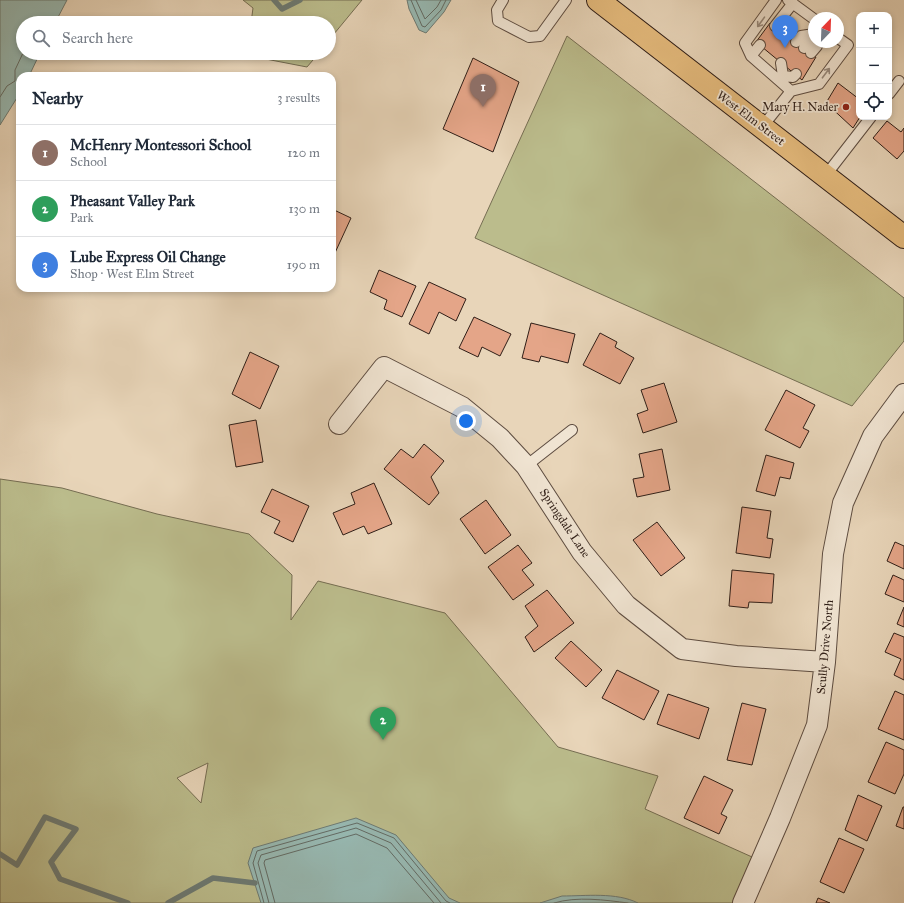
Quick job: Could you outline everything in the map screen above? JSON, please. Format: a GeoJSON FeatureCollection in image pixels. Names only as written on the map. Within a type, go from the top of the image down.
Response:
{"type":"FeatureCollection","features":[{"type":"Feature","properties":{"kind":"main road","name":"West Elm Street"},"geometry":{"type":"LineString","coordinates":[[599,0],[904,236]]}},
{"type":"Feature","properties":{"kind":"street","name":"Springdale Lane"},"geometry":{"type":"LineString","coordinates":[[339,424],[384,367],[462,407],[500,438],[526,466],[582,552],[626,605],[682,648],[736,656],[825,662]]}},
{"type":"Feature","properties":{"kind":"street","name":"Scully Drive North"},"geometry":{"type":"LineString","coordinates":[[743,903],[780,818],[817,725],[825,662],[833,554],[843,503],[873,436],[904,394]]}},
{"type":"Feature","properties":{"kind":"lane"},"geometry":{"type":"LineString","coordinates":[[503,0],[497,10],[498,21],[529,37],[540,36],[566,0]]}},
{"type":"Feature","properties":{"kind":"lane"},"geometry":{"type":"LineString","coordinates":[[776,0],[745,43],[751,56],[786,73],[791,91]]}},
{"type":"Feature","properties":{"kind":"lane"},"geometry":{"type":"LineString","coordinates":[[775,26],[790,2],[808,15]]}},
{"type":"Feature","properties":{"kind":"lane"},"geometry":{"type":"LineString","coordinates":[[808,35],[801,36],[804,48],[808,47]]}},
{"type":"Feature","properties":{"kind":"lane"},"geometry":{"type":"LineString","coordinates":[[763,126],[791,91],[819,84],[848,45],[844,42]]}},
{"type":"Feature","properties":{"kind":"lane"},"geometry":{"type":"LineString","coordinates":[[751,56],[760,45]]}},
{"type":"Feature","properties":{"kind":"lane"},"geometry":{"type":"LineString","coordinates":[[892,90],[899,81]]}},
{"type":"Feature","properties":{"kind":"lane"},"geometry":{"type":"LineString","coordinates":[[826,175],[869,120]]}},
{"type":"Feature","properties":{"kind":"lane"},"geometry":{"type":"LineString","coordinates":[[526,466],[572,430]]}},
{"type":"Feature","properties":{"kind":"green space"},"geometry":{"type":"Polygon","coordinates":[[[243,0],[362,0],[336,32],[336,16],[252,16],[253,8],[243,0]]]}},
{"type":"Feature","properties":{"kind":"green space"},"geometry":{"type":"Polygon","coordinates":[[[567,36],[904,298],[904,341],[852,406],[475,238],[567,36]]]}},
{"type":"Feature","properties":{"kind":"green space"},"geometry":{"type":"Polygon","coordinates":[[[271,60],[313,60],[307,67],[271,60]]]}},
{"type":"Feature","properties":{"kind":"green space"},"geometry":{"type":"Polygon","coordinates":[[[0,479],[62,488],[157,514],[249,534],[292,575],[291,620],[318,581],[445,613],[558,747],[658,776],[645,809],[761,861],[743,903],[0,903],[0,479]],[[208,763],[177,778],[201,803],[208,763]]]}},
{"type":"Feature","properties":{"kind":"water"},"geometry":{"type":"Polygon","coordinates":[[[0,0],[67,0],[59,16],[16,16],[16,60],[37,60],[31,72],[16,72],[16,99],[0,125],[0,0]]]}},
{"type":"Feature","properties":{"kind":"water"},"geometry":{"type":"Polygon","coordinates":[[[407,0],[451,0],[444,12],[426,33],[419,30],[409,9],[407,0]]]}},
{"type":"Feature","properties":{"kind":"water"},"geometry":{"type":"Polygon","coordinates":[[[356,818],[396,835],[449,898],[460,903],[261,903],[248,863],[253,848],[356,818]]]}},
{"type":"Feature","properties":{"kind":"water"},"geometry":{"type":"Polygon","coordinates":[[[562,896],[611,896],[620,897],[638,903],[540,903],[562,896]]]}},
{"type":"Feature","properties":{"kind":"building"},"geometry":{"type":"Polygon","coordinates":[[[770,23],[816,57],[802,80],[756,42],[770,23]]]}},
{"type":"Feature","properties":{"kind":"building"},"geometry":{"type":"Polygon","coordinates":[[[473,58],[519,82],[493,152],[443,129],[473,58]]]}},
{"type":"Feature","properties":{"kind":"building"},"geometry":{"type":"Polygon","coordinates":[[[838,83],[856,97],[856,120],[858,120],[853,128],[826,103],[838,83]]]}},
{"type":"Feature","properties":{"kind":"building"},"geometry":{"type":"Polygon","coordinates":[[[887,121],[901,132],[904,128],[904,151],[897,159],[873,138],[887,121]]]}},
{"type":"Feature","properties":{"kind":"building"},"geometry":{"type":"Polygon","coordinates":[[[336,211],[351,218],[336,251],[336,211]]]}},
{"type":"Feature","properties":{"kind":"building"},"geometry":{"type":"Polygon","coordinates":[[[379,270],[416,286],[402,317],[384,309],[387,300],[370,292],[379,270]]]}},
{"type":"Feature","properties":{"kind":"building"},"geometry":{"type":"Polygon","coordinates":[[[429,282],[466,299],[456,321],[439,312],[429,334],[409,324],[429,282]]]}},
{"type":"Feature","properties":{"kind":"building"},"geometry":{"type":"Polygon","coordinates":[[[474,317],[511,334],[500,356],[482,347],[478,357],[459,348],[474,317]]]}},
{"type":"Feature","properties":{"kind":"building"},"geometry":{"type":"Polygon","coordinates":[[[531,323],[575,334],[568,363],[541,356],[539,362],[522,358],[531,323]]]}},
{"type":"Feature","properties":{"kind":"building"},"geometry":{"type":"Polygon","coordinates":[[[600,333],[617,342],[615,347],[634,358],[620,384],[583,365],[600,333]]]}},
{"type":"Feature","properties":{"kind":"building"},"geometry":{"type":"Polygon","coordinates":[[[250,352],[279,366],[260,409],[232,394],[250,352]]]}},
{"type":"Feature","properties":{"kind":"building"},"geometry":{"type":"Polygon","coordinates":[[[664,383],[677,422],[643,433],[637,414],[648,410],[641,390],[664,383]]]}},
{"type":"Feature","properties":{"kind":"building"},"geometry":{"type":"Polygon","coordinates":[[[786,390],[815,405],[803,428],[809,431],[800,448],[765,430],[786,390]]]}},
{"type":"Feature","properties":{"kind":"building"},"geometry":{"type":"Polygon","coordinates":[[[256,420],[263,462],[236,467],[229,425],[256,420]]]}},
{"type":"Feature","properties":{"kind":"building"},"geometry":{"type":"Polygon","coordinates":[[[424,444],[444,461],[431,477],[439,493],[429,505],[384,469],[401,449],[413,458],[424,444]]]}},
{"type":"Feature","properties":{"kind":"building"},"geometry":{"type":"Polygon","coordinates":[[[662,449],[670,490],[637,497],[633,479],[644,477],[639,454],[662,449]]]}},
{"type":"Feature","properties":{"kind":"building"},"geometry":{"type":"Polygon","coordinates":[[[766,455],[794,463],[790,479],[780,477],[775,496],[756,491],[766,455]]]}},
{"type":"Feature","properties":{"kind":"building"},"geometry":{"type":"Polygon","coordinates":[[[374,483],[392,524],[368,534],[364,526],[343,535],[333,513],[355,504],[351,493],[374,483]]]}},
{"type":"Feature","properties":{"kind":"building"},"geometry":{"type":"Polygon","coordinates":[[[272,489],[309,506],[293,542],[274,533],[280,521],[261,512],[272,489]]]}},
{"type":"Feature","properties":{"kind":"building"},"geometry":{"type":"Polygon","coordinates":[[[486,500],[511,535],[485,554],[460,519],[486,500]]]}},
{"type":"Feature","properties":{"kind":"building"},"geometry":{"type":"Polygon","coordinates":[[[742,507],[771,511],[767,538],[773,539],[770,558],[736,553],[742,507]]]}},
{"type":"Feature","properties":{"kind":"building"},"geometry":{"type":"Polygon","coordinates":[[[657,522],[685,558],[661,576],[633,540],[657,522]]]}},
{"type":"Feature","properties":{"kind":"building"},"geometry":{"type":"Polygon","coordinates":[[[895,542],[904,546],[904,569],[887,561],[895,542]]]}},
{"type":"Feature","properties":{"kind":"building"},"geometry":{"type":"Polygon","coordinates":[[[518,545],[532,563],[522,570],[534,585],[513,600],[488,567],[518,545]]]}},
{"type":"Feature","properties":{"kind":"building"},"geometry":{"type":"Polygon","coordinates":[[[732,570],[774,574],[772,603],[749,602],[748,608],[729,606],[732,570]]]}},
{"type":"Feature","properties":{"kind":"building"},"geometry":{"type":"Polygon","coordinates":[[[893,575],[904,580],[904,602],[885,594],[893,575]]]}},
{"type":"Feature","properties":{"kind":"building"},"geometry":{"type":"Polygon","coordinates":[[[547,590],[574,623],[534,652],[525,637],[538,626],[525,606],[547,590]]]}},
{"type":"Feature","properties":{"kind":"building"},"geometry":{"type":"Polygon","coordinates":[[[904,607],[904,627],[897,624],[904,607]]]}},
{"type":"Feature","properties":{"kind":"building"},"geometry":{"type":"Polygon","coordinates":[[[894,633],[904,637],[904,680],[894,675],[901,659],[885,652],[894,633]]]}},
{"type":"Feature","properties":{"kind":"building"},"geometry":{"type":"Polygon","coordinates":[[[571,641],[602,670],[586,687],[555,658],[571,641]]]}},
{"type":"Feature","properties":{"kind":"building"},"geometry":{"type":"Polygon","coordinates":[[[617,670],[659,691],[644,720],[602,698],[617,670]]]}},
{"type":"Feature","properties":{"kind":"building"},"geometry":{"type":"Polygon","coordinates":[[[895,691],[904,695],[904,740],[878,729],[895,691]]]}},
{"type":"Feature","properties":{"kind":"building"},"geometry":{"type":"Polygon","coordinates":[[[668,694],[709,708],[699,739],[657,724],[668,694]]]}},
{"type":"Feature","properties":{"kind":"building"},"geometry":{"type":"Polygon","coordinates":[[[742,703],[766,709],[752,765],[727,760],[742,703]]]}},
{"type":"Feature","properties":{"kind":"building"},"geometry":{"type":"Polygon","coordinates":[[[886,742],[904,750],[904,774],[895,794],[868,782],[886,742]]]}},
{"type":"Feature","properties":{"kind":"building"},"geometry":{"type":"Polygon","coordinates":[[[704,776],[733,790],[721,814],[727,817],[719,834],[684,818],[704,776]]]}},
{"type":"Feature","properties":{"kind":"building"},"geometry":{"type":"Polygon","coordinates":[[[858,795],[882,806],[867,841],[845,830],[858,795]]]}},
{"type":"Feature","properties":{"kind":"building"},"geometry":{"type":"Polygon","coordinates":[[[904,807],[904,829],[896,826],[904,807]]]}},
{"type":"Feature","properties":{"kind":"building"},"geometry":{"type":"Polygon","coordinates":[[[839,838],[864,849],[844,893],[820,882],[839,838]]]}},
{"type":"Feature","properties":{"kind":"building"},"geometry":{"type":"Polygon","coordinates":[[[818,898],[830,903],[816,903],[818,898]]]}},
{"type":"Feature","properties":{"kind":"waterway"},"geometry":{"type":"LineString","coordinates":[[274,0],[282,9],[300,0]]}},
{"type":"Feature","properties":{"kind":"waterway"},"geometry":{"type":"LineString","coordinates":[[0,854],[17,865],[45,817],[76,829],[51,862],[60,879],[128,903]]}},
{"type":"Feature","properties":{"kind":"waterway"},"geometry":{"type":"LineString","coordinates":[[168,903],[213,878],[255,883]]}},
{"type":"Feature","properties":{"kind":"place","name":"Lube Express Oil Change"},"geometry":{"type":"Point","coordinates":[785,48]}},
{"type":"Feature","properties":{"kind":"place","name":"McHenry Montessori School"},"geometry":{"type":"Point","coordinates":[483,107]}},
{"type":"Feature","properties":{"kind":"place","name":"Mary H. Nader"},"geometry":{"type":"Point","coordinates":[846,107]}},
{"type":"Feature","properties":{"kind":"place","name":"Pheasant Valley Park"},"geometry":{"type":"Point","coordinates":[383,740]}}]}
